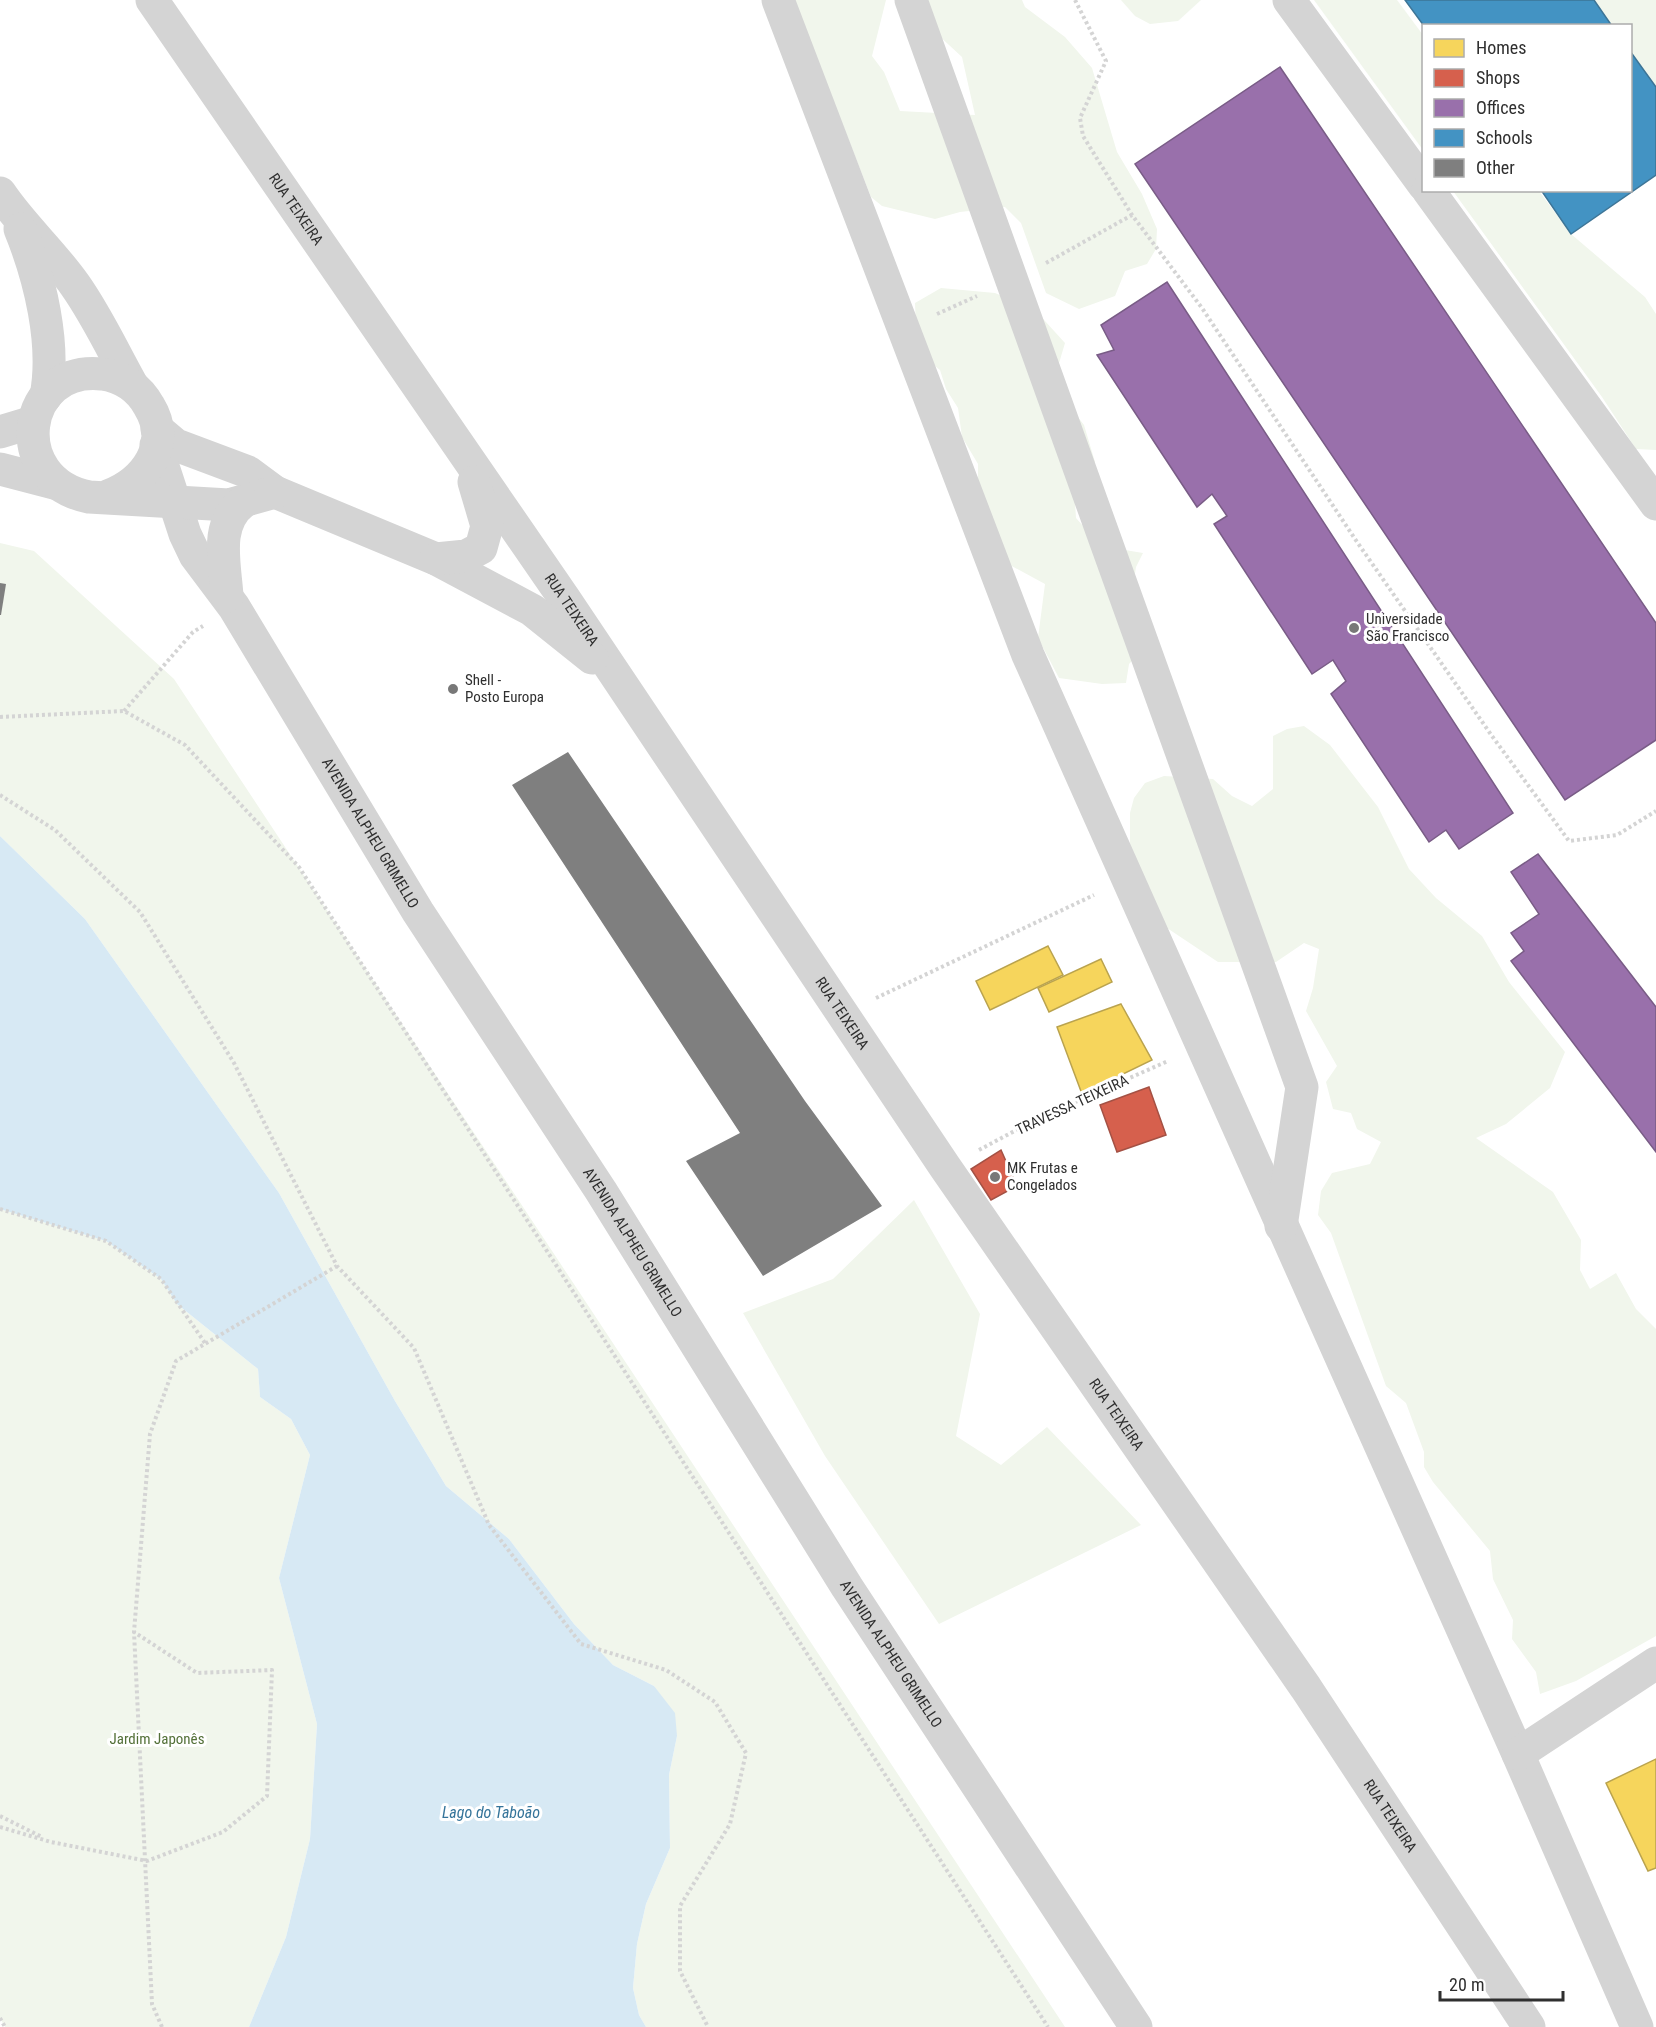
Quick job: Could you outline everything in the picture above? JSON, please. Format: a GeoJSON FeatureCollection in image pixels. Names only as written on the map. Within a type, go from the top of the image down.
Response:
{"type":"FeatureCollection","features":[{"type":"Feature","properties":{"kind":"street","name":"RUA TEIXEIRA"},"geometry":{"type":"LineString","coordinates":[[152,0],[468,458],[945,1167],[1306,1688],[1529,2027]]}},
{"type":"Feature","properties":{"kind":"street"},"geometry":{"type":"LineString","coordinates":[[778,0],[1028,655],[1518,1754],[1637,2027]]}},
{"type":"Feature","properties":{"kind":"street"},"geometry":{"type":"LineString","coordinates":[[911,0],[1302,1087],[1281,1226]]}},
{"type":"Feature","properties":{"kind":"street"},"geometry":{"type":"LineString","coordinates":[[1289,0],[1422,182]]}},
{"type":"Feature","properties":{"kind":"street"},"geometry":{"type":"LineString","coordinates":[[1429,192],[1656,504]]}},
{"type":"Feature","properties":{"kind":"street"},"geometry":{"type":"LineString","coordinates":[[8,205],[47,248],[76,285],[109,340],[132,385],[153,412],[157,437],[152,461],[143,475],[125,489],[108,496]]}},
{"type":"Feature","properties":{"kind":"street"},"geometry":{"type":"LineString","coordinates":[[8,205],[32,258],[38,284],[51,372],[40,409],[35,456],[54,483]]}},
{"type":"Feature","properties":{"kind":"street"},"geometry":{"type":"LineString","coordinates":[[0,432],[40,409],[59,384],[74,376],[94,373],[114,376],[132,385]]}},
{"type":"Feature","properties":{"kind":"street"},"geometry":{"type":"LineString","coordinates":[[157,437],[248,472],[274,492],[436,558],[532,610],[617,678]]}},
{"type":"Feature","properties":{"kind":"street","name":"AVENIDA ALPHEU GRIMELLO"},"geometry":{"type":"LineString","coordinates":[[157,437],[174,502],[195,555],[230,601],[418,912],[601,1191],[848,1587],[1136,2027]]}},
{"type":"Feature","properties":{"kind":"street"},"geometry":{"type":"LineString","coordinates":[[436,558],[466,556],[481,548],[487,526],[468,458]]}},
{"type":"Feature","properties":{"kind":"street"},"geometry":{"type":"LineString","coordinates":[[0,469],[54,483],[78,495],[229,505],[274,492]]}},
{"type":"Feature","properties":{"kind":"street"},"geometry":{"type":"LineString","coordinates":[[230,601],[225,527],[234,509],[243,502]]}},
{"type":"Feature","properties":{"kind":"street"},"geometry":{"type":"LineString","coordinates":[[1518,1754],[1656,1663]]}},
{"type":"Feature","properties":{"kind":"path"},"geometry":{"type":"LineString","coordinates":[[1075,0],[1106,61],[1080,118],[1083,136],[1132,215],[1202,308],[1355,539],[1491,736],[1569,841],[1617,835],[1656,811]]}},
{"type":"Feature","properties":{"kind":"path"},"geometry":{"type":"LineString","coordinates":[[124,711],[193,632],[230,601]]}},
{"type":"Feature","properties":{"kind":"path"},"geometry":{"type":"LineString","coordinates":[[0,717],[124,711],[185,745],[299,867],[1048,2027]]}},
{"type":"Feature","properties":{"kind":"path"},"geometry":{"type":"LineString","coordinates":[[0,795],[55,830],[140,912],[234,1063],[337,1266],[414,1348],[489,1525],[581,1644],[666,1670],[715,1702],[746,1753],[730,1824],[680,1905],[680,1971],[708,2027]]}},
{"type":"Feature","properties":{"kind":"path"},"geometry":{"type":"LineString","coordinates":[[842,1014],[1127,879]]}},
{"type":"Feature","properties":{"kind":"path","name":"TRAVESSA TEIXEIRA"},"geometry":{"type":"LineString","coordinates":[[945,1167],[1037,1119],[1201,1046]]}},
{"type":"Feature","properties":{"kind":"path"},"geometry":{"type":"LineString","coordinates":[[0,1209],[106,1241],[161,1280],[205,1343]]}},
{"type":"Feature","properties":{"kind":"path"},"geometry":{"type":"LineString","coordinates":[[162,2027],[153,2004],[134,1632],[150,1434],[176,1360],[337,1266]]}},
{"type":"Feature","properties":{"kind":"path"},"geometry":{"type":"LineString","coordinates":[[0,1827],[51,1842],[147,1861],[224,1832],[267,1796],[272,1670],[197,1673],[134,1632]]}},
{"type":"Feature","properties":{"kind":"path"},"geometry":{"type":"LineString","coordinates":[[0,1816],[51,1842]]}},
{"type":"Feature","properties":{"kind":"path"},"geometry":{"type":"LineString","coordinates":[[0,2018],[5,2027]]}},
{"type":"Feature","properties":{"kind":"green space"},"geometry":{"type":"Polygon","coordinates":[[[794,0],[886,0],[872,56],[884,72],[900,111],[975,115],[962,57],[936,33],[925,0],[1022,0],[1025,7],[1065,37],[1092,68],[1117,152],[1142,194],[1157,229],[1156,249],[1147,264],[1125,271],[1115,296],[1079,309],[1046,293],[1021,223],[1005,207],[960,212],[935,219],[882,206],[871,197],[794,0]]]}},
{"type":"Feature","properties":{"kind":"green space"},"geometry":{"type":"Polygon","coordinates":[[[1121,0],[1201,0],[1178,21],[1150,24],[1135,16],[1121,0]]]}},
{"type":"Feature","properties":{"kind":"green space"},"geometry":{"type":"Polygon","coordinates":[[[1314,0],[1397,0],[1422,34],[1422,149],[1314,0]]]}},
{"type":"Feature","properties":{"kind":"green space"},"geometry":{"type":"Polygon","coordinates":[[[1588,0],[1656,0],[1656,90],[1632,57],[1632,24],[1606,24],[1588,0]]]}},
{"type":"Feature","properties":{"kind":"green space"},"geometry":{"type":"Polygon","coordinates":[[[1454,192],[1540,192],[1571,234],[1645,297],[1656,314],[1656,450],[1636,449],[1602,397],[1454,192]]]}},
{"type":"Feature","properties":{"kind":"green space"},"geometry":{"type":"Polygon","coordinates":[[[941,288],[995,293],[1035,310],[1065,343],[1057,370],[1074,412],[1084,425],[1095,462],[1074,487],[1076,518],[1101,546],[1143,553],[1136,567],[1130,606],[1153,639],[1129,664],[1126,683],[1102,684],[1059,678],[1038,638],[1045,584],[1008,564],[978,480],[978,464],[962,437],[958,408],[946,389],[940,370],[917,352],[915,303],[941,288]]]}},
{"type":"Feature","properties":{"kind":"green space"},"geometry":{"type":"Polygon","coordinates":[[[0,543],[34,551],[174,679],[1065,2027],[646,2027],[639,2015],[633,1988],[637,1944],[646,1904],[670,1848],[669,1775],[677,1736],[654,1686],[613,1665],[574,1624],[509,1539],[446,1486],[395,1401],[279,1193],[85,919],[0,836],[0,543]]]}},
{"type":"Feature","properties":{"kind":"green space"},"geometry":{"type":"Polygon","coordinates":[[[1304,726],[1330,745],[1378,807],[1409,869],[1436,898],[1482,936],[1509,982],[1565,1052],[1550,1088],[1506,1124],[1476,1138],[1553,1192],[1581,1240],[1580,1270],[1590,1289],[1616,1273],[1636,1309],[1656,1329],[1656,1636],[1576,1681],[1540,1694],[1536,1672],[1512,1639],[1513,1620],[1493,1579],[1490,1551],[1433,1482],[1424,1467],[1424,1452],[1406,1403],[1386,1386],[1331,1233],[1318,1215],[1321,1191],[1332,1173],[1370,1164],[1381,1142],[1357,1129],[1351,1113],[1333,1109],[1326,1082],[1337,1066],[1306,1011],[1313,988],[1319,949],[1304,943],[1276,962],[1218,962],[1161,924],[1130,851],[1130,813],[1134,798],[1145,783],[1164,776],[1213,779],[1232,796],[1252,806],[1273,789],[1273,736],[1287,729],[1304,726]]]}},
{"type":"Feature","properties":{"kind":"green space"},"geometry":{"type":"Polygon","coordinates":[[[914,1200],[980,1314],[956,1436],[1001,1465],[1047,1427],[1141,1525],[939,1624],[825,1456],[743,1313],[833,1279],[914,1200]]]}},
{"type":"Feature","properties":{"kind":"green space","name":"Jardim Japonês"},"geometry":{"type":"Polygon","coordinates":[[[0,1209],[106,1241],[161,1279],[177,1304],[258,1369],[260,1397],[291,1419],[310,1455],[279,1578],[317,1724],[310,1839],[286,1937],[249,2027],[5,2027],[0,2018],[0,1209]]]}},
{"type":"Feature","properties":{"kind":"water","name":"Lago do Taboão"},"geometry":{"type":"Polygon","coordinates":[[[0,836],[85,919],[279,1193],[395,1401],[446,1486],[509,1539],[574,1624],[613,1665],[654,1686],[675,1713],[677,1736],[669,1775],[670,1848],[646,1904],[637,1944],[633,1988],[639,2015],[646,2027],[249,2027],[286,1937],[310,1839],[317,1724],[279,1578],[310,1455],[291,1419],[260,1397],[258,1369],[177,1304],[161,1279],[106,1241],[0,1209],[0,836]]]}},
{"type":"Feature","properties":{"kind":"building: Homes"},"geometry":{"type":"Polygon","coordinates":[[[1048,946],[1063,975],[990,1010],[976,981],[1048,946]]]}},
{"type":"Feature","properties":{"kind":"building: Homes"},"geometry":{"type":"Polygon","coordinates":[[[1101,959],[1112,982],[1049,1012],[1038,988],[1101,959]]]}},
{"type":"Feature","properties":{"kind":"building: Homes"},"geometry":{"type":"Polygon","coordinates":[[[1121,1004],[1152,1060],[1082,1094],[1057,1027],[1121,1004]]]}},
{"type":"Feature","properties":{"kind":"building: Homes"},"geometry":{"type":"Polygon","coordinates":[[[1656,1759],[1656,1868],[1648,1871],[1606,1783],[1656,1759]]]}},
{"type":"Feature","properties":{"kind":"building: Shops"},"geometry":{"type":"Polygon","coordinates":[[[1149,1087],[1166,1135],[1117,1152],[1100,1105],[1149,1087]]]}},
{"type":"Feature","properties":{"kind":"building: Shops","name":"MK Frutas e Congelados"},"geometry":{"type":"Polygon","coordinates":[[[1001,1150],[1017,1186],[991,1200],[971,1169],[1001,1150]]]}},
{"type":"Feature","properties":{"kind":"building: Offices"},"geometry":{"type":"Polygon","coordinates":[[[1280,67],[1656,623],[1656,740],[1565,800],[1135,164],[1280,67]]]}},
{"type":"Feature","properties":{"kind":"building: Offices"},"geometry":{"type":"Polygon","coordinates":[[[1167,282],[1513,813],[1459,849],[1446,830],[1429,842],[1331,694],[1346,681],[1333,660],[1312,674],[1214,524],[1227,516],[1212,494],[1197,507],[1097,355],[1114,350],[1101,325],[1167,282]]]}},
{"type":"Feature","properties":{"kind":"building: Offices"},"geometry":{"type":"Polygon","coordinates":[[[1538,854],[1656,1007],[1656,1152],[1511,961],[1524,951],[1511,933],[1539,914],[1511,872],[1538,854]]]}},
{"type":"Feature","properties":{"kind":"building: Schools"},"geometry":{"type":"Polygon","coordinates":[[[1405,0],[1594,0],[1611,24],[1423,24],[1405,0]]]}},
{"type":"Feature","properties":{"kind":"building: Schools"},"geometry":{"type":"Polygon","coordinates":[[[1632,54],[1656,87],[1656,175],[1632,192],[1632,54]]]}},
{"type":"Feature","properties":{"kind":"building: Schools"},"geometry":{"type":"Polygon","coordinates":[[[1542,192],[1632,192],[1571,234],[1542,192]]]}},
{"type":"Feature","properties":{"kind":"building: Other"},"geometry":{"type":"Polygon","coordinates":[[[0,583],[6,584],[1,615],[0,615],[0,583]]]}},
{"type":"Feature","properties":{"kind":"building: Other"},"geometry":{"type":"Polygon","coordinates":[[[568,752],[805,1101],[882,1206],[763,1276],[686,1161],[740,1133],[512,785],[568,752]]]}},
{"type":"Feature","properties":{"kind":"place","name":"Universidade São Francisco"},"geometry":{"type":"Point","coordinates":[1354,628]}},
{"type":"Feature","properties":{"kind":"place","name":"Shell - Posto Europa"},"geometry":{"type":"Point","coordinates":[453,689]}},
{"type":"Feature","properties":{"kind":"place","name":"MK Frutas e Congelados"},"geometry":{"type":"Point","coordinates":[995,1177]}}]}
